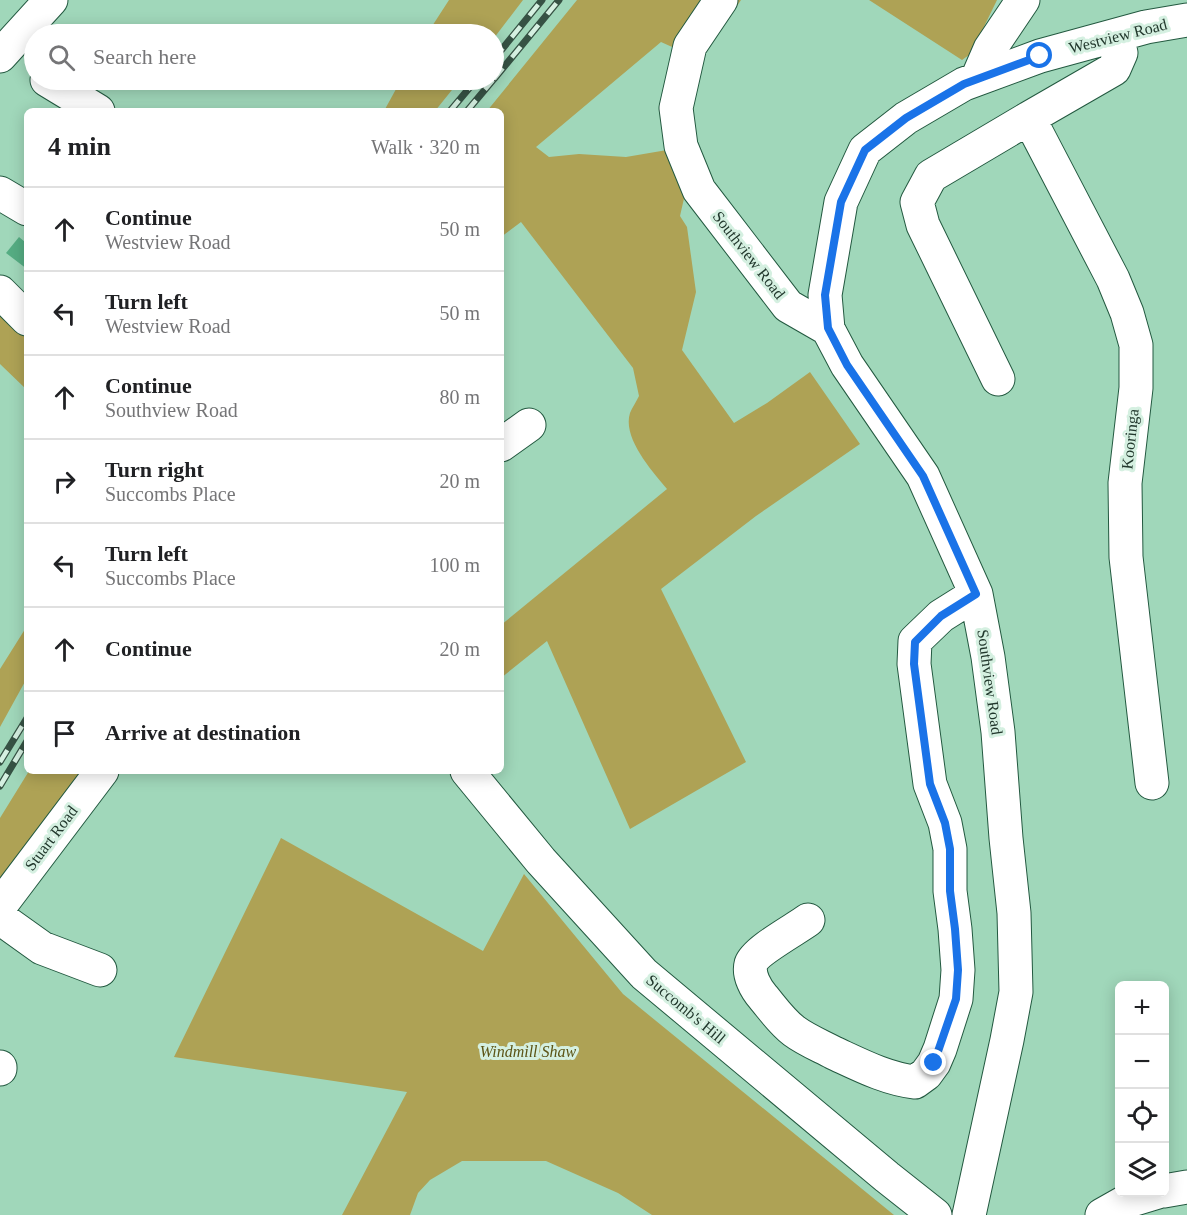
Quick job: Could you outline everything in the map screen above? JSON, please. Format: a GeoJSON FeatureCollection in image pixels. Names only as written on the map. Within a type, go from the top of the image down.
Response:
{"type":"FeatureCollection","features":[{"type":"Feature","properties":{"kind":"street"},"geometry":{"type":"LineString","coordinates":[[29,24],[51,0]]}},
{"type":"Feature","properties":{"kind":"street","name":"Southview Road"},"geometry":{"type":"LineString","coordinates":[[721,0],[690,46],[676,108],[681,146],[699,190],[788,306],[828,328],[847,365],[923,476],[976,594],[988,657],[998,732],[1014,913],[1016,992],[969,1215]]}},
{"type":"Feature","properties":{"kind":"street"},"geometry":{"type":"LineString","coordinates":[[977,79],[990,49],[1023,0]]}},
{"type":"Feature","properties":{"kind":"street","name":"Westview Road"},"geometry":{"type":"LineString","coordinates":[[828,328],[825,295],[841,202],[865,150],[906,118],[964,84],[1040,56],[1146,27],[1187,20]]}},
{"type":"Feature","properties":{"kind":"street"},"geometry":{"type":"LineString","coordinates":[[24,30],[2,54],[24,66]]}},
{"type":"Feature","properties":{"kind":"street"},"geometry":{"type":"LineString","coordinates":[[998,379],[923,225],[917,202],[932,176],[1114,69],[1121,53],[1117,35]]}},
{"type":"Feature","properties":{"kind":"street"},"geometry":{"type":"LineString","coordinates":[[63,90],[93,108]]}},
{"type":"Feature","properties":{"kind":"street","name":"Kooringa"},"geometry":{"type":"LineString","coordinates":[[1029,118],[1113,279],[1127,313],[1136,345],[1136,388],[1125,483],[1126,557],[1152,783]]}},
{"type":"Feature","properties":{"kind":"street"},"geometry":{"type":"LineString","coordinates":[[0,193],[24,207]]}},
{"type":"Feature","properties":{"kind":"street"},"geometry":{"type":"LineString","coordinates":[[0,292],[24,316]]}},
{"type":"Feature","properties":{"kind":"street"},"geometry":{"type":"LineString","coordinates":[[504,443],[529,425]]}},
{"type":"Feature","properties":{"kind":"street"},"geometry":{"type":"LineString","coordinates":[[808,920],[758,954],[750,970],[759,992],[794,1031],[862,1066],[900,1080],[915,1082],[926,1074],[934,1063],[956,999],[958,970],[950,891],[950,849],[945,823],[930,784],[914,664],[915,642],[941,616],[976,594]]}},
{"type":"Feature","properties":{"kind":"street","name":"Stuart Road"},"geometry":{"type":"LineString","coordinates":[[0,906],[100,774]]}},
{"type":"Feature","properties":{"kind":"street","name":"Succomb's Hill"},"geometry":{"type":"LineString","coordinates":[[469,774],[541,861],[644,974],[887,1177],[936,1215]]}},
{"type":"Feature","properties":{"kind":"street"},"geometry":{"type":"LineString","coordinates":[[0,918],[42,948],[100,970]]}},
{"type":"Feature","properties":{"kind":"street"},"geometry":{"type":"LineString","coordinates":[[1169,1190],[1187,1187]]}},
{"type":"Feature","properties":{"kind":"street"},"geometry":{"type":"LineString","coordinates":[[1102,1215],[1125,1202],[1142,1197]]}},
{"type":"Feature","properties":{"kind":"green space"},"geometry":{"type":"Polygon","coordinates":[[[449,0],[523,0],[504,25],[433,24],[449,0]]]}},
{"type":"Feature","properties":{"kind":"green space"},"geometry":{"type":"Polygon","coordinates":[[[577,0],[741,0],[701,60],[661,42],[536,147],[549,157],[579,154],[626,157],[667,150],[685,194],[680,216],[687,227],[696,292],[682,350],[734,423],[810,372],[860,444],[756,516],[661,589],[746,762],[630,829],[547,641],[504,676],[504,623],[667,489],[640,454],[630,433],[630,413],[639,396],[633,368],[521,222],[504,235],[504,108],[489,108],[577,0]]]}},
{"type":"Feature","properties":{"kind":"green space"},"geometry":{"type":"Polygon","coordinates":[[[869,0],[997,0],[979,37],[976,50],[962,60],[869,0]]]}},
{"type":"Feature","properties":{"kind":"green space"},"geometry":{"type":"Polygon","coordinates":[[[396,90],[452,90],[437,108],[386,108],[396,90]]]}},
{"type":"Feature","properties":{"kind":"green space"},"geometry":{"type":"Polygon","coordinates":[[[0,309],[24,331],[24,387],[0,364],[0,309]]]}},
{"type":"Feature","properties":{"kind":"green space"},"geometry":{"type":"Polygon","coordinates":[[[24,631],[24,683],[0,727],[0,669],[24,631]]]}},
{"type":"Feature","properties":{"kind":"green space"},"geometry":{"type":"Polygon","coordinates":[[[27,774],[79,774],[0,883],[0,818],[27,774]]]}},
{"type":"Feature","properties":{"kind":"green space","name":"Windmill Shaw"},"geometry":{"type":"Polygon","coordinates":[[[281,838],[483,951],[524,874],[623,994],[894,1215],[652,1215],[618,1193],[546,1161],[462,1161],[430,1180],[418,1193],[410,1215],[342,1215],[407,1092],[174,1057],[281,838]]]}},
{"type":"Feature","properties":{"kind":"building"},"geometry":{"type":"Polygon","coordinates":[[[19,237],[24,241],[24,267],[6,253],[19,237]]]}},
{"type":"Feature","properties":{"kind":"railway"},"geometry":{"type":"LineString","coordinates":[[504,47],[542,0]]}},
{"type":"Feature","properties":{"kind":"railway"},"geometry":{"type":"LineString","coordinates":[[504,67],[559,0]]}},
{"type":"Feature","properties":{"kind":"railway"},"geometry":{"type":"LineString","coordinates":[[453,108],[468,90]]}},
{"type":"Feature","properties":{"kind":"railway"},"geometry":{"type":"LineString","coordinates":[[470,108],[485,90]]}},
{"type":"Feature","properties":{"kind":"railway"},"geometry":{"type":"LineString","coordinates":[[0,762],[24,723]]}},
{"type":"Feature","properties":{"kind":"railway"},"geometry":{"type":"LineString","coordinates":[[0,786],[24,746]]}},
{"type":"Feature","properties":{"kind":"route"},"geometry":{"type":"LineString","coordinates":[[934,1063],[956,999],[958,970],[950,891],[950,849],[945,823],[930,784],[914,664],[915,642],[941,616],[976,594],[923,476],[847,365],[828,328],[825,295],[841,202],[865,150],[906,118],[964,84],[1040,56]]}}]}
